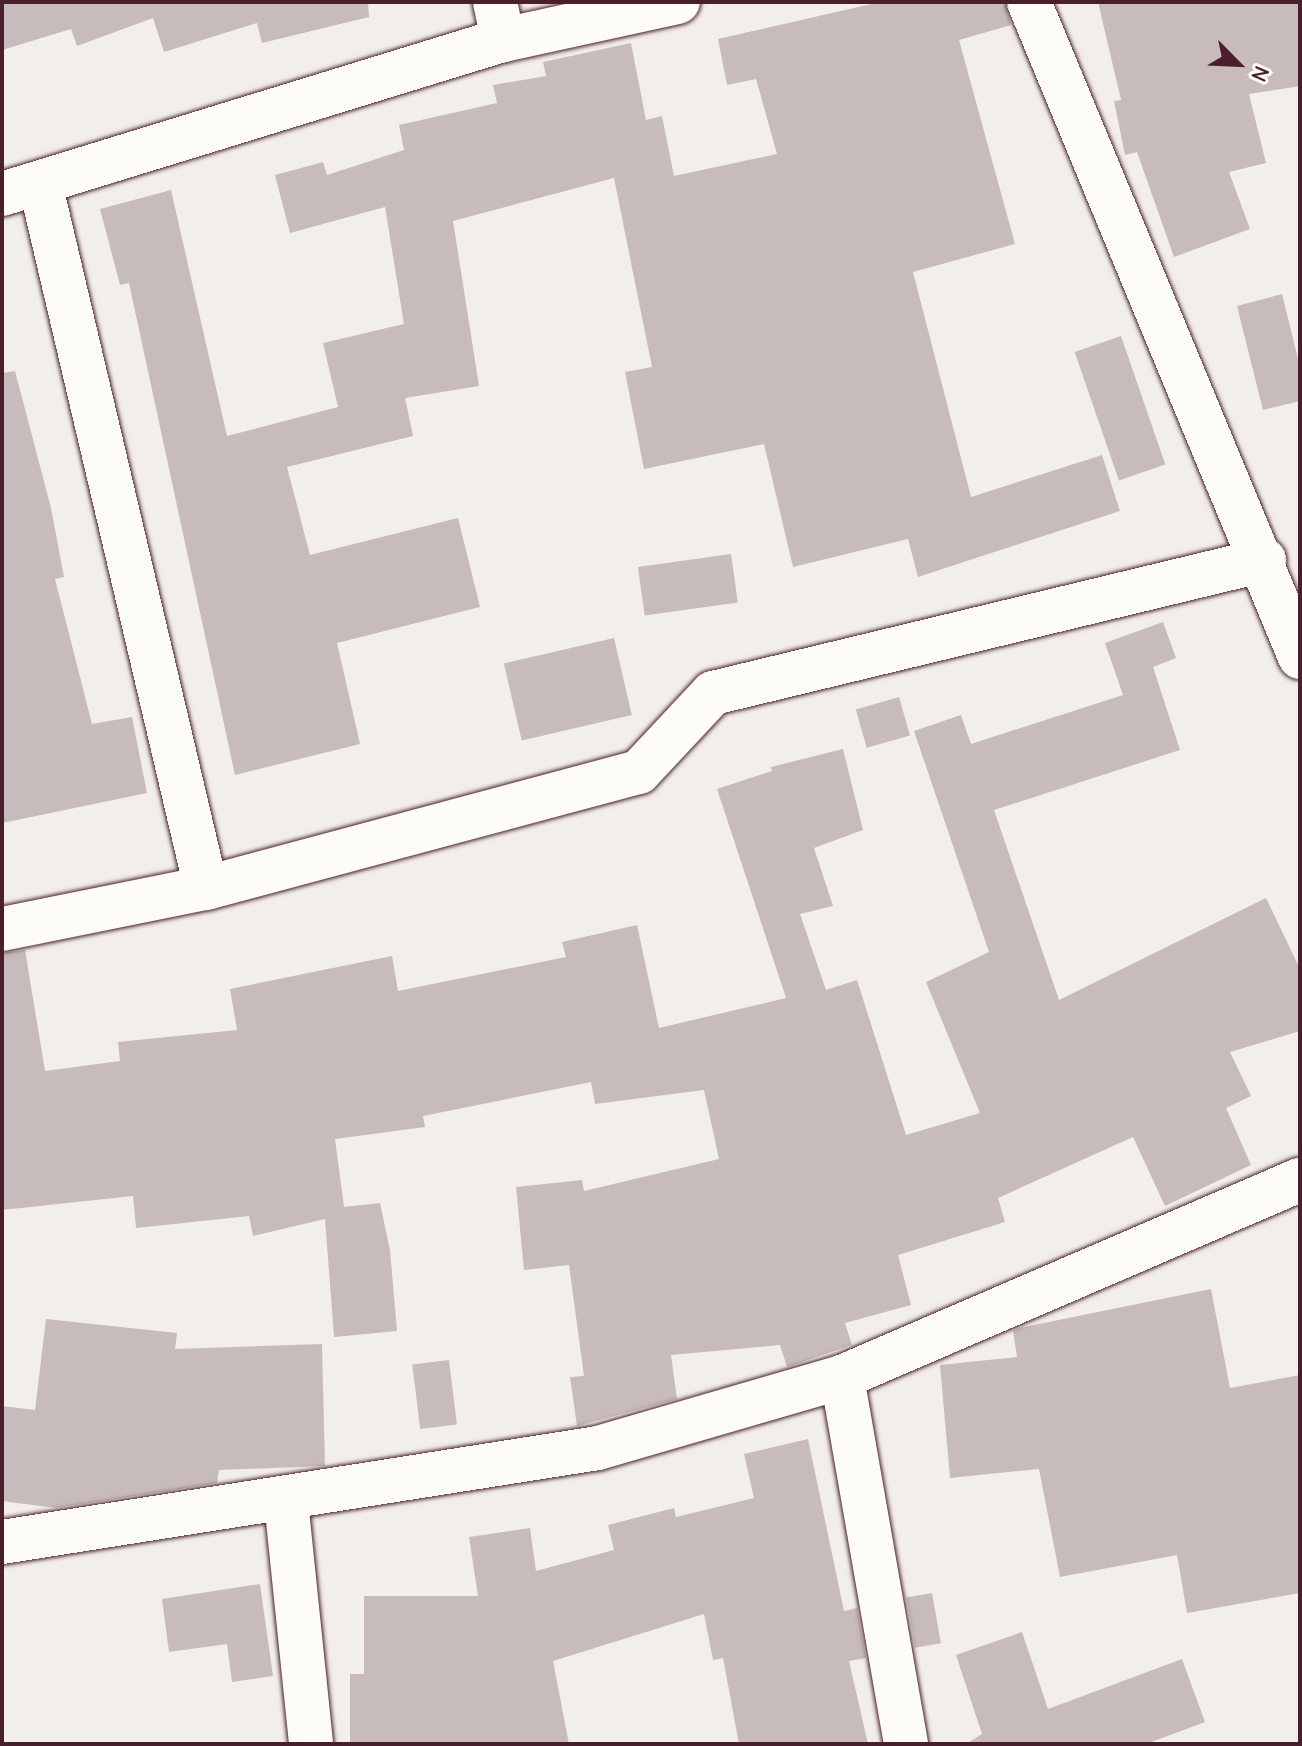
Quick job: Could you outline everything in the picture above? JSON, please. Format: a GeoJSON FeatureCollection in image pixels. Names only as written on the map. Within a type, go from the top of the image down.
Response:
{"type":"FeatureCollection","features":[{"type":"Feature","properties":{"kind":"street"},"geometry":{"type":"LineString","coordinates":[[206,888],[21,189],[499,21],[678,2]]}},
{"type":"Feature","properties":{"kind":"street"},"geometry":{"type":"LineString","coordinates":[[1029,2],[1264,560],[1300,657]]}},
{"type":"Feature","properties":{"kind":"street"},"geometry":{"type":"LineString","coordinates":[[2,929],[206,888],[639,772],[713,693],[1264,560]]}},
{"type":"Feature","properties":{"kind":"street"},"geometry":{"type":"LineString","coordinates":[[2,1542],[286,1501],[598,1448],[842,1377],[1300,1180]]}},
{"type":"Feature","properties":{"kind":"street"},"geometry":{"type":"LineString","coordinates":[[842,1377],[906,1744]]}},
{"type":"Feature","properties":{"kind":"street"},"geometry":{"type":"LineString","coordinates":[[286,1501],[311,1744]]}},
{"type":"Feature","properties":{"kind":"building"},"geometry":{"type":"Polygon","coordinates":[[[2,2],[368,2],[369,17],[262,43],[257,23],[164,52],[153,18],[77,46],[71,29],[2,50],[2,2]]]}},
{"type":"Feature","properties":{"kind":"building"},"geometry":{"type":"Polygon","coordinates":[[[880,2],[1005,2],[1011,25],[959,40],[1015,244],[913,272],[971,497],[1102,455],[1120,511],[918,577],[908,539],[793,567],[764,444],[644,469],[625,372],[652,367],[614,178],[453,221],[479,386],[405,398],[413,436],[287,467],[310,555],[458,518],[480,607],[337,643],[360,744],[235,775],[129,283],[120,285],[100,209],[171,190],[227,436],[338,407],[323,343],[404,324],[385,207],[290,233],[275,175],[323,162],[327,175],[404,150],[399,125],[497,103],[493,85],[546,76],[543,62],[631,43],[646,120],[662,116],[674,176],[777,154],[756,79],[727,85],[718,39],[880,2]]]}},
{"type":"Feature","properties":{"kind":"building"},"geometry":{"type":"Polygon","coordinates":[[[1098,2],[1300,2],[1300,86],[1249,94],[1266,163],[1229,172],[1250,229],[1174,257],[1137,152],[1125,155],[1114,101],[1121,100],[1098,2]]]}},
{"type":"Feature","properties":{"kind":"building"},"geometry":{"type":"Polygon","coordinates":[[[1282,294],[1300,367],[1300,401],[1263,410],[1237,306],[1282,294]]]}},
{"type":"Feature","properties":{"kind":"building"},"geometry":{"type":"Polygon","coordinates":[[[1121,336],[1165,465],[1119,481],[1075,352],[1121,336]]]}},
{"type":"Feature","properties":{"kind":"building"},"geometry":{"type":"Polygon","coordinates":[[[15,371],[51,508],[64,577],[55,579],[92,724],[132,717],[147,793],[2,823],[2,373],[15,371]]]}},
{"type":"Feature","properties":{"kind":"building"},"geometry":{"type":"Polygon","coordinates":[[[731,554],[738,603],[645,616],[638,567],[731,554]]]}},
{"type":"Feature","properties":{"kind":"building"},"geometry":{"type":"Polygon","coordinates":[[[1163,622],[1176,658],[1153,667],[1180,750],[994,810],[1059,1000],[1266,898],[1300,969],[1300,1031],[1230,1052],[1251,1096],[1226,1108],[1251,1165],[1165,1206],[1133,1137],[998,1198],[1005,1222],[898,1255],[911,1305],[845,1323],[852,1345],[787,1367],[780,1345],[671,1355],[677,1399],[577,1426],[570,1377],[584,1376],[569,1265],[524,1270],[516,1187],[582,1180],[584,1191],[719,1159],[704,1090],[595,1104],[591,1082],[423,1116],[425,1127],[335,1139],[344,1207],[380,1203],[390,1250],[397,1331],[334,1337],[325,1219],[253,1236],[249,1216],[136,1228],[133,1196],[2,1210],[2,953],[25,950],[45,1071],[120,1061],[118,1042],[237,1030],[230,989],[392,956],[398,991],[566,957],[562,942],[637,925],[659,1028],[786,998],[717,789],[772,771],[771,767],[843,749],[863,830],[814,848],[833,906],[800,914],[826,990],[857,980],[906,1135],[980,1113],[926,982],[989,952],[914,731],[961,715],[971,744],[1123,695],[1105,643],[1163,622]]]}},
{"type":"Feature","properties":{"kind":"building"},"geometry":{"type":"Polygon","coordinates":[[[614,638],[632,715],[522,740],[504,663],[614,638]]]}},
{"type":"Feature","properties":{"kind":"building"},"geometry":{"type":"Polygon","coordinates":[[[899,697],[910,735],[867,748],[856,709],[899,697]]]}},
{"type":"Feature","properties":{"kind":"building"},"geometry":{"type":"Polygon","coordinates":[[[1211,1289],[1230,1388],[1300,1375],[1300,1593],[1187,1613],[1177,1555],[1060,1577],[1039,1469],[950,1478],[940,1365],[1017,1357],[1013,1331],[1019,1328],[1211,1289]]]}},
{"type":"Feature","properties":{"kind":"building"},"geometry":{"type":"Polygon","coordinates":[[[46,1319],[177,1333],[175,1349],[322,1344],[325,1466],[219,1470],[217,1483],[56,1508],[2,1501],[2,1406],[35,1410],[46,1319]]]}},
{"type":"Feature","properties":{"kind":"building"},"geometry":{"type":"Polygon","coordinates":[[[449,1360],[457,1425],[420,1429],[412,1365],[449,1360]]]}},
{"type":"Feature","properties":{"kind":"building"},"geometry":{"type":"Polygon","coordinates":[[[808,1439],[844,1611],[857,1608],[866,1658],[849,1661],[868,1744],[739,1744],[723,1658],[713,1660],[704,1614],[553,1661],[569,1744],[350,1744],[350,1674],[364,1674],[364,1596],[478,1596],[469,1537],[530,1528],[536,1571],[614,1550],[608,1525],[674,1508],[676,1517],[754,1498],[744,1454],[808,1439]]]}},
{"type":"Feature","properties":{"kind":"building"},"geometry":{"type":"Polygon","coordinates":[[[260,1584],[273,1676],[232,1682],[227,1644],[169,1652],[162,1599],[260,1584]]]}},
{"type":"Feature","properties":{"kind":"building"},"geometry":{"type":"Polygon","coordinates":[[[932,1593],[941,1643],[915,1648],[906,1598],[932,1593]]]}},
{"type":"Feature","properties":{"kind":"building"},"geometry":{"type":"Polygon","coordinates":[[[1022,1632],[1048,1709],[1182,1659],[1205,1722],[1146,1744],[966,1744],[982,1734],[956,1655],[1022,1632]]]}}]}
